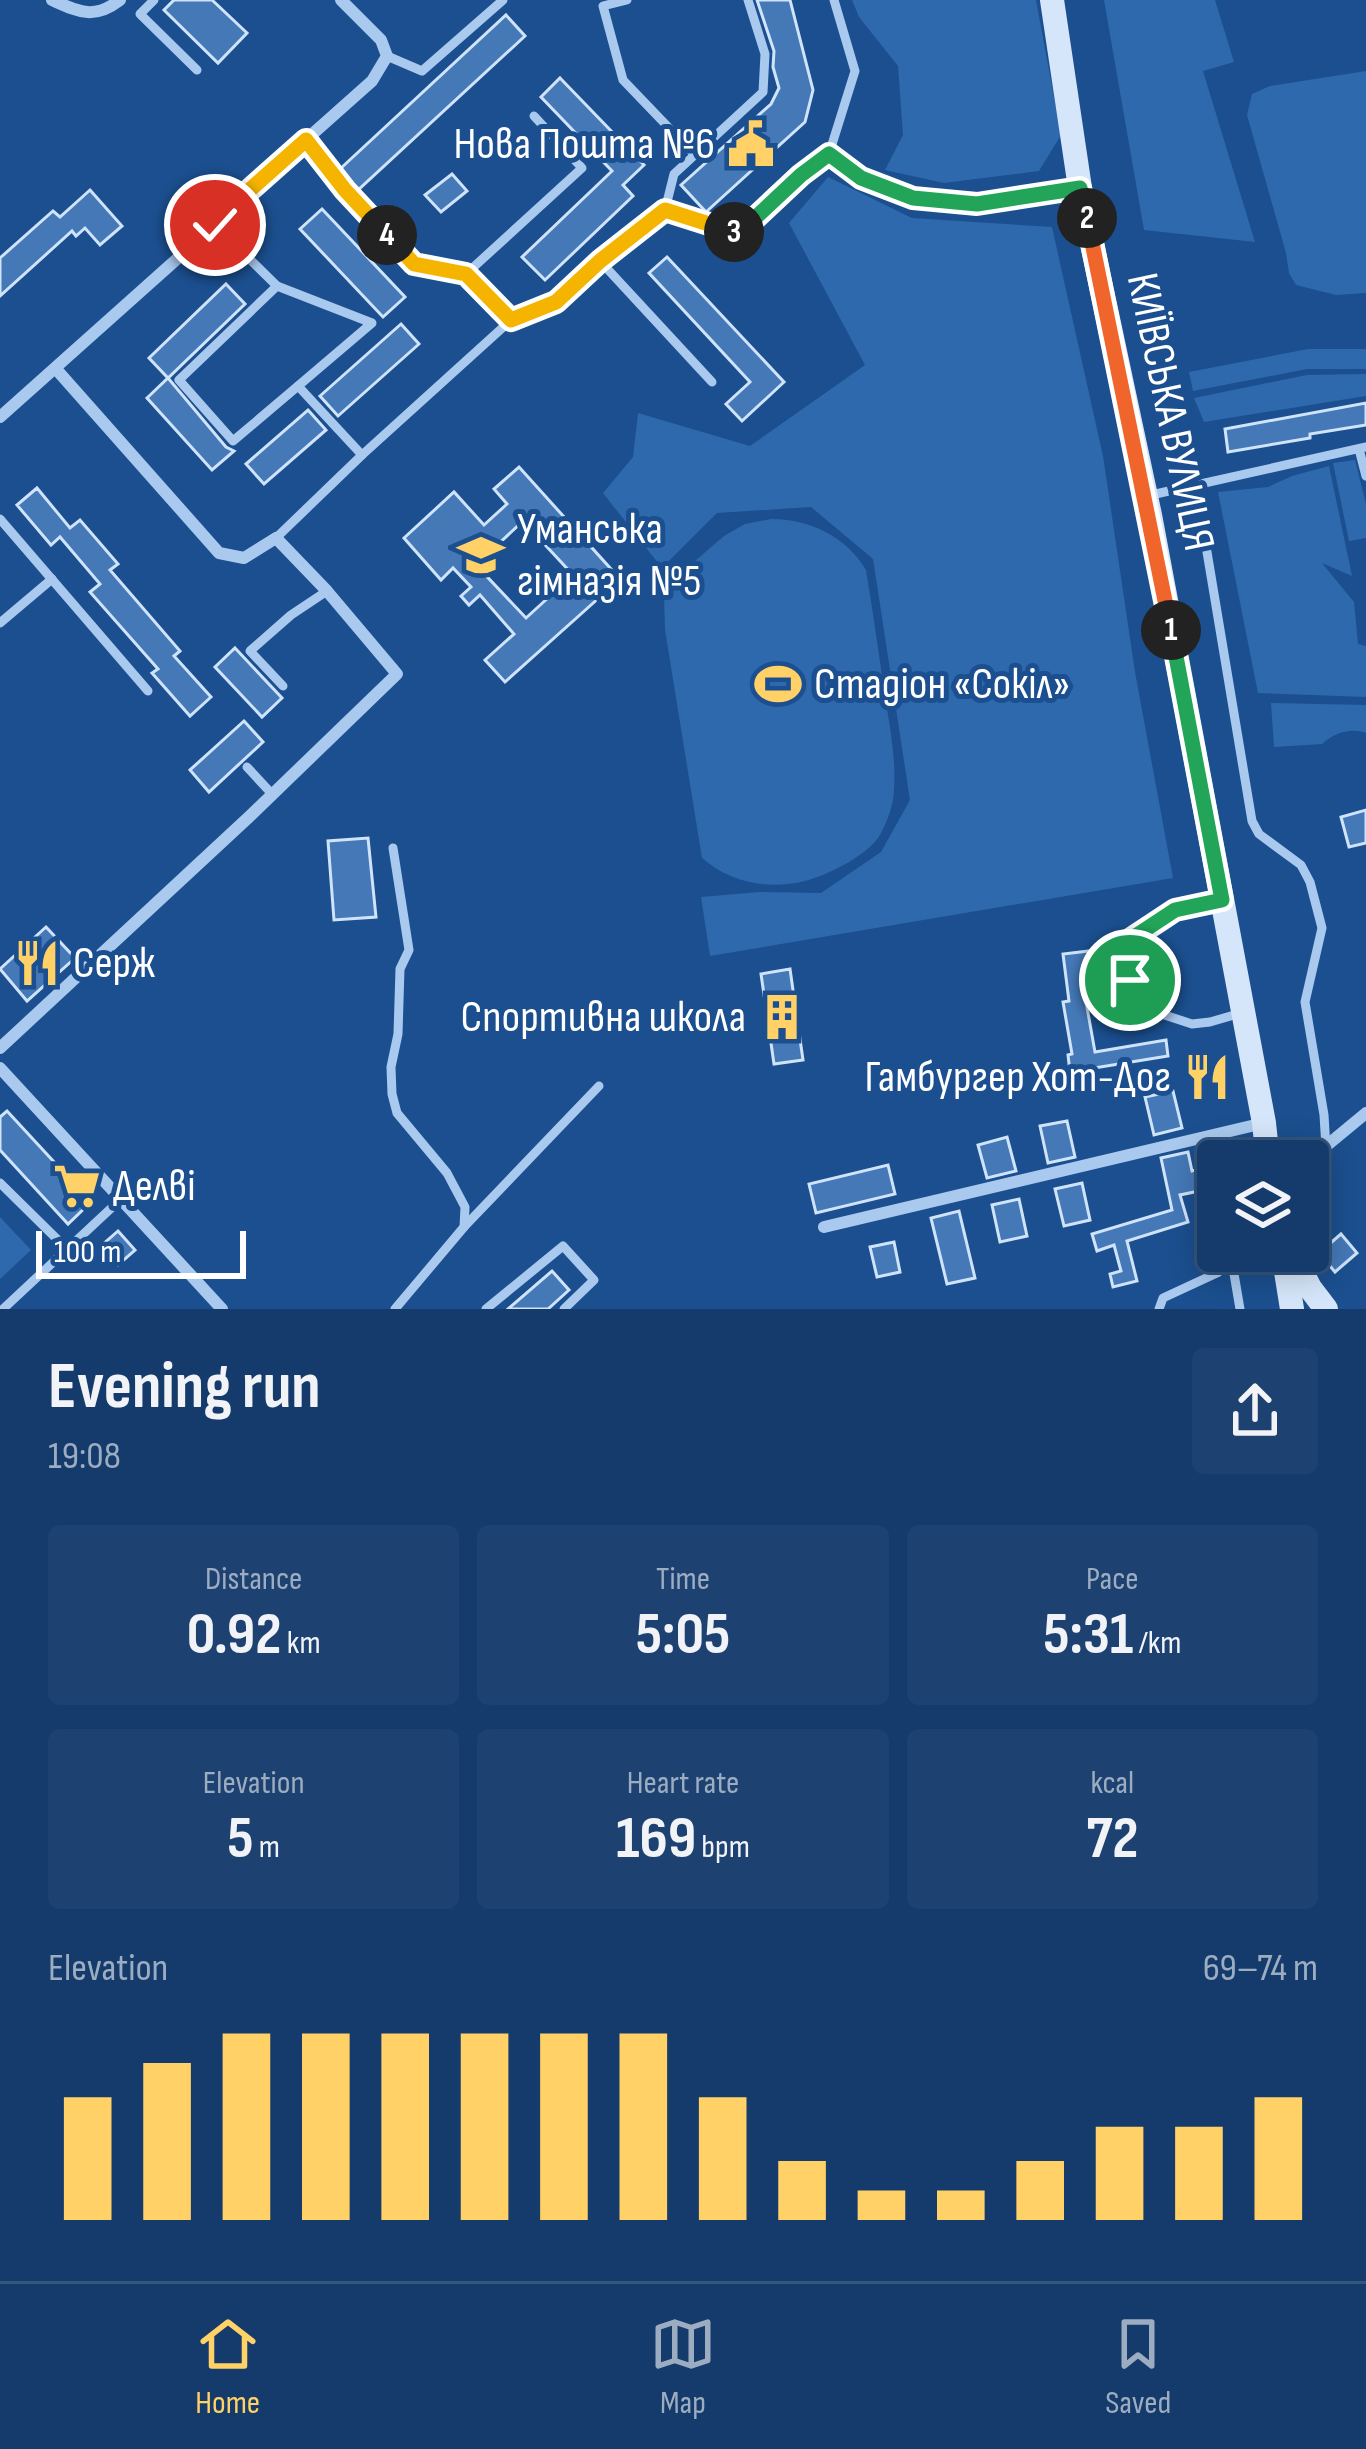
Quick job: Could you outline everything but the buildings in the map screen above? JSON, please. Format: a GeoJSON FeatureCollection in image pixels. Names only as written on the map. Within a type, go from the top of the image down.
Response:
{"type":"FeatureCollection","features":[{"type":"Feature","properties":{"kind":"main road","name":"КИЇВСЬКА ВУЛИЦЯ"},"geometry":{"type":"LineString","coordinates":[[1052,0],[1080,188],[1146,497],[1266,1140]]}},
{"type":"Feature","properties":{"kind":"main road"},"geometry":{"type":"LineString","coordinates":[[1289,1272],[1292,1309]]}},
{"type":"Feature","properties":{"kind":"main road"},"geometry":{"type":"LineString","coordinates":[[1300,1272],[1326,1309]]}},
{"type":"Feature","properties":{"kind":"street"},"geometry":{"type":"LineString","coordinates":[[52,0],[94,13],[120,0]]}},
{"type":"Feature","properties":{"kind":"street"},"geometry":{"type":"LineString","coordinates":[[0,417],[372,81],[387,56],[381,40],[341,0]]}},
{"type":"Feature","properties":{"kind":"street"},"geometry":{"type":"LineString","coordinates":[[511,320],[556,302],[665,210],[738,234],[829,154],[861,178],[913,198],[977,204],[1080,188]]}},
{"type":"Feature","properties":{"kind":"street"},"geometry":{"type":"LineString","coordinates":[[0,1048],[397,674],[276,538],[244,558],[219,553],[56,369]]}},
{"type":"Feature","properties":{"kind":"street"},"geometry":{"type":"LineString","coordinates":[[0,1068],[222,1309]]}},
{"type":"Feature","properties":{"kind":"street"},"geometry":{"type":"LineString","coordinates":[[1329,1145],[1366,1113]]}},
{"type":"Feature","properties":{"kind":"street"},"geometry":{"type":"LineString","coordinates":[[824,1227],[1264,1124]]}},
{"type":"Feature","properties":{"kind":"lane"},"geometry":{"type":"LineString","coordinates":[[154,0],[140,14],[196,70]]}},
{"type":"Feature","properties":{"kind":"lane"},"geometry":{"type":"LineString","coordinates":[[387,56],[422,71],[503,0]]}},
{"type":"Feature","properties":{"kind":"lane"},"geometry":{"type":"LineString","coordinates":[[627,0],[603,6],[623,80],[694,154]]}},
{"type":"Feature","properties":{"kind":"lane"},"geometry":{"type":"LineString","coordinates":[[665,210],[674,174],[764,92],[765,54],[748,0]]}},
{"type":"Feature","properties":{"kind":"lane"},"geometry":{"type":"LineString","coordinates":[[829,154],[855,71],[834,0]]}},
{"type":"Feature","properties":{"kind":"lane"},"geometry":{"type":"LineString","coordinates":[[466,274],[582,168],[534,116]]}},
{"type":"Feature","properties":{"kind":"lane"},"geometry":{"type":"LineString","coordinates":[[276,538],[511,320],[466,274],[414,264],[306,140]]}},
{"type":"Feature","properties":{"kind":"lane"},"geometry":{"type":"LineString","coordinates":[[215,225],[278,286],[372,323],[232,441],[179,380],[278,286]]}},
{"type":"Feature","properties":{"kind":"lane"},"geometry":{"type":"LineString","coordinates":[[600,261],[712,382]]}},
{"type":"Feature","properties":{"kind":"lane"},"geometry":{"type":"LineString","coordinates":[[298,386],[362,455]]}},
{"type":"Feature","properties":{"kind":"lane"},"geometry":{"type":"LineString","coordinates":[[1146,497],[1363,448],[1366,476]]}},
{"type":"Feature","properties":{"kind":"lane"},"geometry":{"type":"LineString","coordinates":[[1175,489],[1204,534],[1252,821],[1258,834],[1300,865],[1310,882],[1322,928],[1305,1002],[1326,1140]]}},
{"type":"Feature","properties":{"kind":"lane"},"geometry":{"type":"LineString","coordinates":[[0,518],[148,691]]}},
{"type":"Feature","properties":{"kind":"lane"},"geometry":{"type":"LineString","coordinates":[[0,623],[52,580]]}},
{"type":"Feature","properties":{"kind":"lane"},"geometry":{"type":"LineString","coordinates":[[283,686],[250,651],[327,591]]}},
{"type":"Feature","properties":{"kind":"lane"},"geometry":{"type":"LineString","coordinates":[[248,767],[272,794]]}},
{"type":"Feature","properties":{"kind":"lane"},"geometry":{"type":"LineString","coordinates":[[393,848],[409,950],[400,969],[392,1094],[397,1112],[447,1173],[465,1207],[464,1228]]}},
{"type":"Feature","properties":{"kind":"lane"},"geometry":{"type":"LineString","coordinates":[[1222,900],[1175,910],[1125,943],[1134,1005],[1192,1024],[1242,1012]]}},
{"type":"Feature","properties":{"kind":"lane"},"geometry":{"type":"LineString","coordinates":[[395,1309],[599,1085]]}},
{"type":"Feature","properties":{"kind":"lane"},"geometry":{"type":"LineString","coordinates":[[0,1183],[68,1249]]}},
{"type":"Feature","properties":{"kind":"lane"},"geometry":{"type":"LineString","coordinates":[[3,1309],[121,1199]]}},
{"type":"Feature","properties":{"kind":"lane"},"geometry":{"type":"LineString","coordinates":[[486,1309],[563,1246],[594,1280],[564,1309]]}},
{"type":"Feature","properties":{"kind":"lane"},"geometry":{"type":"LineString","coordinates":[[1159,1309],[1163,1298],[1217,1272]]}},
{"type":"Feature","properties":{"kind":"lane"},"geometry":{"type":"LineString","coordinates":[[1234,1272],[1240,1309]]}},
{"type":"Feature","properties":{"kind":"shaded area"},"geometry":{"type":"Polygon","coordinates":[[[852,0],[1036,0],[1061,135],[1039,171],[944,183],[885,170],[903,135],[898,66],[859,17],[852,0]]]}},
{"type":"Feature","properties":{"kind":"shaded area"},"geometry":{"type":"Polygon","coordinates":[[[1104,0],[1215,0],[1234,62],[1203,71],[1255,242],[1144,230],[1104,0]]]}},
{"type":"Feature","properties":{"kind":"shaded area"},"geometry":{"type":"Polygon","coordinates":[[[1366,71],[1366,293],[1336,295],[1296,285],[1289,273],[1247,115],[1252,94],[1270,86],[1366,71]]]}},
{"type":"Feature","properties":{"kind":"shaded area"},"geometry":{"type":"Polygon","coordinates":[[[828,177],[912,218],[1052,227],[1103,456],[1135,672],[1173,878],[710,956],[701,897],[821,893],[881,852],[910,800],[873,559],[811,507],[717,513],[662,568],[603,493],[633,457],[638,413],[750,446],[865,365],[789,223],[828,177]]]}},
{"type":"Feature","properties":{"kind":"shaded area"},"geometry":{"type":"Polygon","coordinates":[[[1308,349],[1366,349],[1366,369],[1307,369],[1193,391],[1189,372],[1308,349]]]}},
{"type":"Feature","properties":{"kind":"shaded area"},"geometry":{"type":"Polygon","coordinates":[[[1366,374],[1366,396],[1204,422],[1194,398],[1307,375],[1366,374]]]}},
{"type":"Feature","properties":{"kind":"shaded area"},"geometry":{"type":"Polygon","coordinates":[[[1355,460],[1366,504],[1366,538],[1349,541],[1333,463],[1355,460]]]}},
{"type":"Feature","properties":{"kind":"shaded area"},"geometry":{"type":"Polygon","coordinates":[[[1329,466],[1352,576],[1322,563],[1354,602],[1358,644],[1366,646],[1366,697],[1258,693],[1218,492],[1268,487],[1329,466]]]}},
{"type":"Feature","properties":{"kind":"shaded area","name":"Стадіон «Сокіл»"},"geometry":{"type":"Polygon","coordinates":[[[771,519],[799,522],[825,532],[848,548],[866,570],[894,778],[888,817],[868,849],[825,874],[777,885],[738,879],[702,858],[665,630],[664,597],[674,579],[724,536],[745,524],[771,519]]]}},
{"type":"Feature","properties":{"kind":"shaded area"},"geometry":{"type":"Polygon","coordinates":[[[1271,703],[1366,705],[1366,733],[1349,731],[1322,744],[1274,747],[1271,703]]]}},
{"type":"Feature","properties":{"kind":"shaded area"},"geometry":{"type":"Polygon","coordinates":[[[0,1217],[31,1250],[0,1279],[0,1217]]]}},
{"type":"Feature","properties":{"kind":"place","name":"Нова Пошта №6"},"geometry":{"type":"Point","coordinates":[751,144]}},
{"type":"Feature","properties":{"kind":"place","name":"Уманська гімназія №5"},"geometry":{"type":"Point","coordinates":[481,555]}},
{"type":"Feature","properties":{"kind":"place","name":"Стадіон «Сокіл»"},"geometry":{"type":"Point","coordinates":[778,684]}},
{"type":"Feature","properties":{"kind":"place","name":"Серж"},"geometry":{"type":"Point","coordinates":[37,963]}},
{"type":"Feature","properties":{"kind":"place","name":"Спортивна школа"},"geometry":{"type":"Point","coordinates":[782,1017]}},
{"type":"Feature","properties":{"kind":"place","name":"Гамбургер Хот-Дог"},"geometry":{"type":"Point","coordinates":[1207,1077]}},
{"type":"Feature","properties":{"kind":"place","name":"Делві"},"geometry":{"type":"Point","coordinates":[77,1186]}},
{"type":"Feature","properties":{"kind":"route"},"geometry":{"type":"LineString","coordinates":[[215,225],[306,140],[414,264],[466,274],[511,320],[556,302],[665,210],[738,234],[829,154],[861,178],[913,198],[977,204],[1080,188],[1150,514],[1222,900],[1175,910],[1125,943],[1130,980]]}}]}
